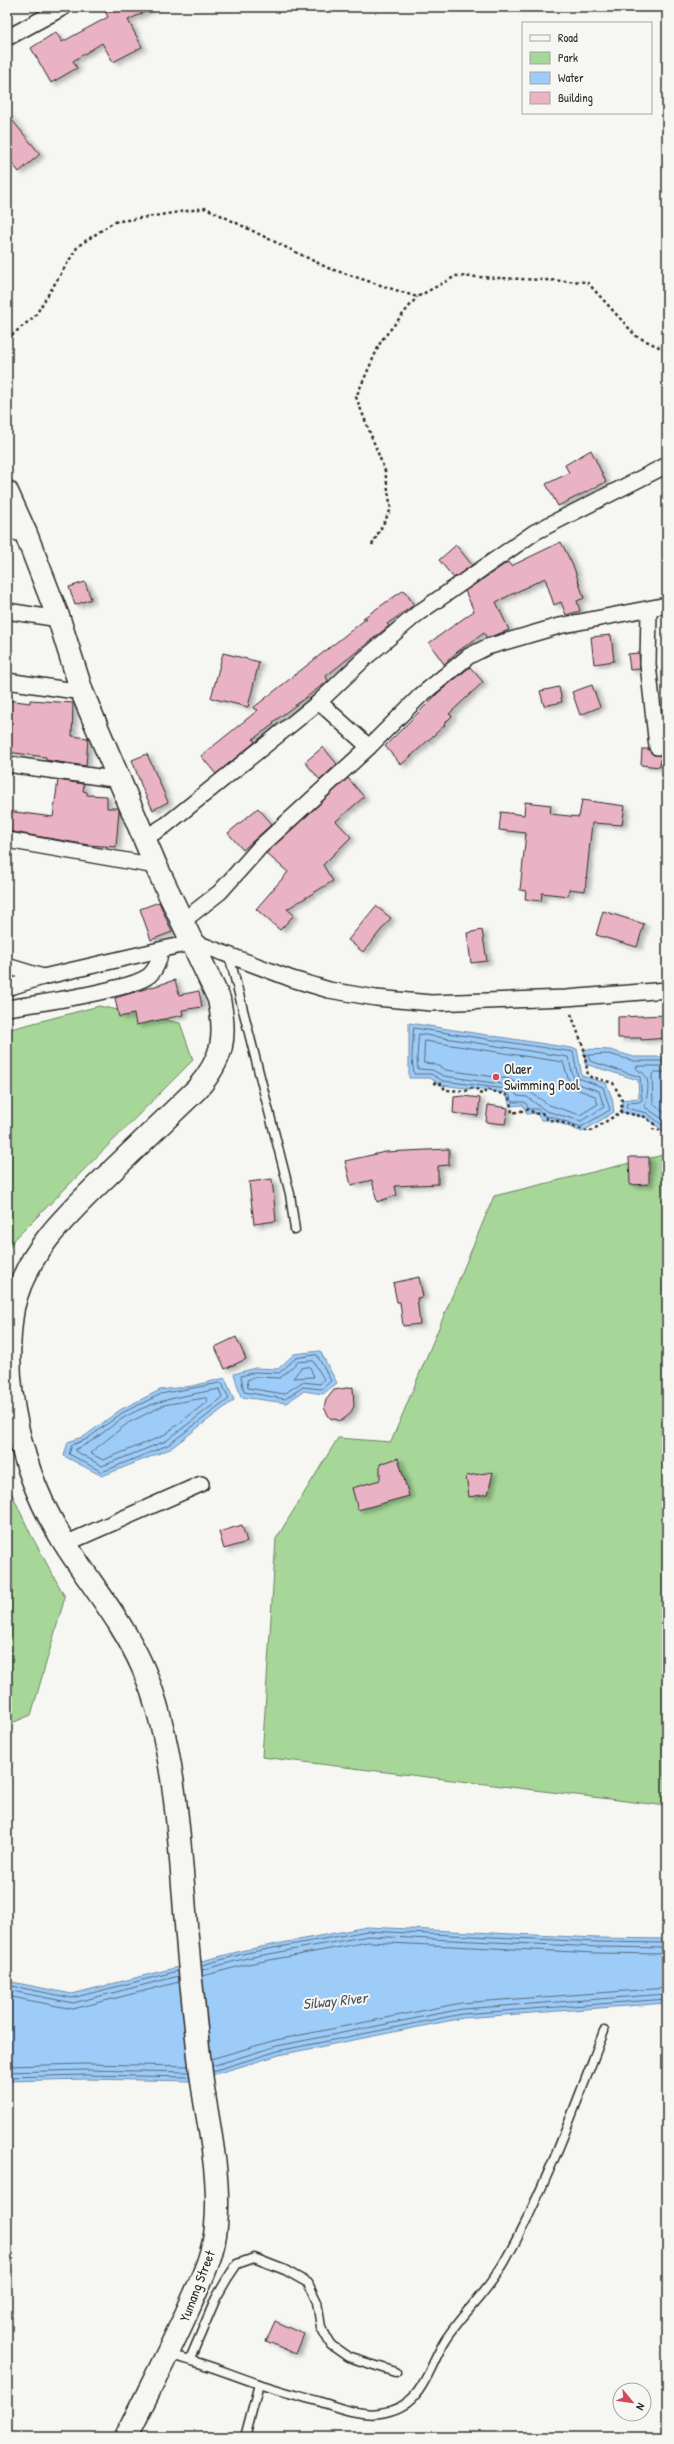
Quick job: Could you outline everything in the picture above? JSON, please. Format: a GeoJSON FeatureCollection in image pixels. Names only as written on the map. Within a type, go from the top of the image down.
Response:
{"type":"FeatureCollection","features":[{"type":"Feature","properties":{"kind":"main road","name":"Yumang Street"},"geometry":{"type":"LineString","coordinates":[[7,492],[16,532],[59,619],[82,692],[156,866],[194,942],[219,999],[223,1018],[223,1042],[218,1059],[210,1074],[197,1089],[68,1214],[30,1263],[19,1287],[12,1311],[9,1373],[14,1415],[34,1486],[65,1544],[129,1637],[146,1674],[159,1718],[173,1791],[181,1861],[187,1948],[205,2100],[213,2146],[216,2225],[210,2259],[179,2357],[126,2437]]}},
{"type":"Feature","properties":{"kind":"street"},"geometry":{"type":"LineString","coordinates":[[7,38],[64,7]]}},
{"type":"Feature","properties":{"kind":"street"},"geometry":{"type":"LineString","coordinates":[[145,838],[173,820],[320,702],[364,659],[417,614],[535,532],[664,469]]}},
{"type":"Feature","properties":{"kind":"street"},"geometry":{"type":"LineString","coordinates":[[183,921],[220,892],[260,847],[369,747],[420,696],[469,656],[487,647],[560,626],[649,610],[667,605]]}},
{"type":"Feature","properties":{"kind":"street"},"geometry":{"type":"LineString","coordinates":[[649,610],[648,664],[657,747]]}},
{"type":"Feature","properties":{"kind":"street"},"geometry":{"type":"LineString","coordinates":[[7,611],[59,619]]}},
{"type":"Feature","properties":{"kind":"street"},"geometry":{"type":"LineString","coordinates":[[7,681],[82,692]]}},
{"type":"Feature","properties":{"kind":"street"},"geometry":{"type":"LineString","coordinates":[[320,702],[369,747]]}},
{"type":"Feature","properties":{"kind":"street"},"geometry":{"type":"LineString","coordinates":[[7,764],[120,780]]}},
{"type":"Feature","properties":{"kind":"street"},"geometry":{"type":"LineString","coordinates":[[7,840],[156,866]]}},
{"type":"Feature","properties":{"kind":"street"},"geometry":{"type":"LineString","coordinates":[[7,988],[43,977],[194,942],[329,990],[376,998],[431,1003],[566,998],[666,991]]}},
{"type":"Feature","properties":{"kind":"street"},"geometry":{"type":"LineString","coordinates":[[7,1008],[82,997],[137,982],[148,976],[154,969],[160,960],[160,951]]}},
{"type":"Feature","properties":{"kind":"street"},"geometry":{"type":"LineString","coordinates":[[7,966],[43,977]]}},
{"type":"Feature","properties":{"kind":"street"},"geometry":{"type":"LineString","coordinates":[[65,1544],[201,1484]]}},
{"type":"Feature","properties":{"kind":"lane"},"geometry":{"type":"LineString","coordinates":[[229,955],[290,1194],[295,1230]]}},
{"type":"Feature","properties":{"kind":"lane"},"geometry":{"type":"LineString","coordinates":[[396,2372],[348,2357],[331,2346],[320,2327],[317,2302],[308,2283],[285,2270],[254,2258],[237,2264],[179,2357],[259,2384],[354,2412],[378,2414],[398,2409],[413,2398],[424,2384],[446,2339],[491,2284],[506,2260],[550,2171],[604,2031]]}},
{"type":"Feature","properties":{"kind":"lane"},"geometry":{"type":"LineString","coordinates":[[244,2437],[259,2384]]}},
{"type":"Feature","properties":{"kind":"path"},"geometry":{"type":"LineString","coordinates":[[7,338],[35,316],[78,246],[114,222],[206,208],[328,268],[417,297]]}},
{"type":"Feature","properties":{"kind":"path"},"geometry":{"type":"LineString","coordinates":[[372,545],[391,509],[385,471],[356,397],[381,341],[417,297],[456,276],[587,282],[636,336],[667,351]]}},
{"type":"Feature","properties":{"kind":"path"},"geometry":{"type":"LineString","coordinates":[[566,998],[584,1049],[588,1076],[613,1083],[622,1100],[621,1112]]}},
{"type":"Feature","properties":{"kind":"path"},"geometry":{"type":"LineString","coordinates":[[433,1083],[442,1084],[445,1090],[466,1091],[470,1088],[477,1089],[478,1092],[484,1094],[486,1089],[509,1096],[512,1113],[530,1109],[534,1114],[542,1113],[548,1120],[558,1120],[589,1132],[621,1112],[645,1117],[654,1124],[653,1129],[657,1131],[661,1129],[667,1134]]}},
{"type":"Feature","properties":{"kind":"path"},"geometry":{"type":"LineString","coordinates":[[7,2429],[13,2437]]}},
{"type":"Feature","properties":{"kind":"green space"},"geometry":{"type":"Polygon","coordinates":[[[99,1006],[180,1023],[193,1060],[12,1242],[7,1252],[7,1030],[99,1006]]]}},
{"type":"Feature","properties":{"kind":"green space"},"geometry":{"type":"Polygon","coordinates":[[[667,1154],[667,1806],[262,1757],[276,1539],[338,1438],[391,1442],[494,1196],[667,1154]]]}},
{"type":"Feature","properties":{"kind":"green space"},"geometry":{"type":"Polygon","coordinates":[[[7,1483],[31,1535],[65,1597],[31,1715],[7,1725],[7,1483]]]}},
{"type":"Feature","properties":{"kind":"water","name":"Olaer Swimming Pool"},"geometry":{"type":"Polygon","coordinates":[[[409,1023],[577,1049],[582,1076],[606,1083],[612,1098],[614,1112],[582,1132],[552,1120],[541,1120],[536,1113],[527,1114],[523,1105],[510,1106],[506,1093],[441,1085],[430,1078],[409,1078],[409,1023]]]}},
{"type":"Feature","properties":{"kind":"water","name":"Olaer Swimming Pool"},"geometry":{"type":"Polygon","coordinates":[[[584,1049],[610,1050],[634,1057],[667,1057],[667,1134],[645,1117],[621,1112],[622,1100],[639,1098],[638,1080],[585,1064],[584,1049]]]}},
{"type":"Feature","properties":{"kind":"water"},"geometry":{"type":"Polygon","coordinates":[[[320,1351],[337,1383],[323,1394],[304,1391],[286,1403],[241,1397],[234,1374],[255,1368],[278,1369],[294,1354],[320,1351]]]}},
{"type":"Feature","properties":{"kind":"water"},"geometry":{"type":"Polygon","coordinates":[[[225,1378],[234,1400],[170,1449],[102,1476],[64,1456],[68,1442],[85,1436],[120,1410],[160,1390],[192,1386],[225,1378]]]}},
{"type":"Feature","properties":{"kind":"water","name":"Silway River"},"geometry":{"type":"Polygon","coordinates":[[[367,1927],[597,1938],[667,1939],[667,2003],[463,2018],[279,2055],[192,2081],[86,2079],[7,2081],[7,1981],[72,1994],[245,1950],[367,1927]]]}},
{"type":"Feature","properties":{"kind":"building"},"geometry":{"type":"Polygon","coordinates":[[[103,7],[155,7],[128,20],[142,47],[113,62],[102,43],[73,61],[77,68],[51,83],[31,48],[56,32],[62,42],[108,17],[103,7]]]}},
{"type":"Feature","properties":{"kind":"building"},"geometry":{"type":"Polygon","coordinates":[[[7,114],[40,154],[19,172],[7,157],[7,114]]]}},
{"type":"Feature","properties":{"kind":"building"},"geometry":{"type":"Polygon","coordinates":[[[591,450],[606,482],[558,506],[546,484],[569,473],[565,465],[591,450]]]}},
{"type":"Feature","properties":{"kind":"building"},"geometry":{"type":"Polygon","coordinates":[[[561,542],[574,568],[584,598],[577,601],[580,611],[566,615],[561,602],[554,605],[545,578],[496,602],[509,630],[487,638],[484,633],[457,652],[444,664],[429,643],[474,611],[465,591],[508,562],[511,566],[561,542]]]}},
{"type":"Feature","properties":{"kind":"building"},"geometry":{"type":"Polygon","coordinates":[[[456,545],[472,565],[454,578],[439,560],[456,545]]]}},
{"type":"Feature","properties":{"kind":"building"},"geometry":{"type":"Polygon","coordinates":[[[85,582],[91,599],[75,605],[69,587],[85,582]]]}},
{"type":"Feature","properties":{"kind":"building"},"geometry":{"type":"Polygon","coordinates":[[[404,590],[414,605],[387,624],[389,626],[326,676],[328,681],[273,722],[274,724],[253,739],[255,742],[216,774],[201,756],[258,710],[253,708],[367,618],[363,618],[404,590]]]}},
{"type":"Feature","properties":{"kind":"building"},"geometry":{"type":"Polygon","coordinates":[[[611,635],[614,661],[594,664],[591,637],[611,635]]]}},
{"type":"Feature","properties":{"kind":"building"},"geometry":{"type":"Polygon","coordinates":[[[223,653],[259,662],[248,707],[211,698],[223,653]]]}},
{"type":"Feature","properties":{"kind":"building"},"geometry":{"type":"Polygon","coordinates":[[[639,653],[640,669],[630,670],[628,654],[639,653]]]}},
{"type":"Feature","properties":{"kind":"building"},"geometry":{"type":"Polygon","coordinates":[[[470,667],[483,682],[449,714],[452,716],[444,724],[445,725],[401,765],[385,746],[439,692],[470,667]]]}},
{"type":"Feature","properties":{"kind":"building"},"geometry":{"type":"Polygon","coordinates":[[[592,685],[600,707],[580,715],[572,692],[592,685]]]}},
{"type":"Feature","properties":{"kind":"building"},"geometry":{"type":"Polygon","coordinates":[[[559,687],[562,702],[544,706],[540,691],[559,687]]]}},
{"type":"Feature","properties":{"kind":"building"},"geometry":{"type":"Polygon","coordinates":[[[7,700],[30,703],[30,700],[73,703],[72,736],[88,738],[86,766],[46,760],[46,757],[7,752],[7,700]]]}},
{"type":"Feature","properties":{"kind":"building"},"geometry":{"type":"Polygon","coordinates":[[[323,747],[337,764],[320,780],[305,762],[323,747]]]}},
{"type":"Feature","properties":{"kind":"building"},"geometry":{"type":"Polygon","coordinates":[[[642,749],[648,749],[654,755],[661,755],[660,767],[641,765],[642,749]]]}},
{"type":"Feature","properties":{"kind":"building"},"geometry":{"type":"Polygon","coordinates":[[[147,754],[168,802],[153,810],[143,790],[132,760],[147,754]]]}},
{"type":"Feature","properties":{"kind":"building"},"geometry":{"type":"Polygon","coordinates":[[[348,778],[364,797],[336,821],[351,837],[323,865],[333,881],[287,909],[294,915],[280,930],[256,909],[288,872],[266,853],[348,778]]]}},
{"type":"Feature","properties":{"kind":"building"},"geometry":{"type":"Polygon","coordinates":[[[58,780],[84,784],[83,791],[87,792],[87,795],[107,796],[107,808],[118,808],[116,847],[89,845],[7,831],[7,811],[53,817],[58,780]]]}},
{"type":"Feature","properties":{"kind":"building"},"geometry":{"type":"Polygon","coordinates":[[[582,800],[625,806],[622,825],[592,823],[585,891],[569,889],[568,896],[542,893],[541,901],[525,899],[526,891],[520,890],[526,833],[499,830],[501,812],[524,815],[525,802],[551,805],[550,814],[579,817],[582,800]]]}},
{"type":"Feature","properties":{"kind":"building"},"geometry":{"type":"Polygon","coordinates":[[[258,808],[272,824],[243,850],[228,833],[258,808]]]}},
{"type":"Feature","properties":{"kind":"building"},"geometry":{"type":"Polygon","coordinates":[[[159,902],[172,932],[151,940],[140,909],[159,902]]]}},
{"type":"Feature","properties":{"kind":"building"},"geometry":{"type":"Polygon","coordinates":[[[376,906],[391,918],[363,952],[348,940],[376,906]]]}},
{"type":"Feature","properties":{"kind":"building"},"geometry":{"type":"Polygon","coordinates":[[[603,911],[644,924],[637,947],[596,935],[603,911]]]}},
{"type":"Feature","properties":{"kind":"building"},"geometry":{"type":"Polygon","coordinates":[[[482,930],[487,961],[471,963],[467,933],[482,930]]]}},
{"type":"Feature","properties":{"kind":"building"},"geometry":{"type":"Polygon","coordinates":[[[175,980],[179,995],[199,991],[202,1007],[182,1010],[183,1015],[136,1025],[134,1014],[119,1017],[115,998],[175,980]]]}},
{"type":"Feature","properties":{"kind":"building"},"geometry":{"type":"Polygon","coordinates":[[[667,1015],[667,1038],[641,1040],[641,1038],[618,1038],[618,1017],[667,1015]]]}},
{"type":"Feature","properties":{"kind":"building"},"geometry":{"type":"Polygon","coordinates":[[[463,1096],[480,1098],[478,1116],[453,1113],[454,1097],[463,1096]]]}},
{"type":"Feature","properties":{"kind":"building"},"geometry":{"type":"Polygon","coordinates":[[[488,1105],[508,1108],[505,1124],[486,1122],[488,1105]]]}},
{"type":"Feature","properties":{"kind":"building"},"geometry":{"type":"Polygon","coordinates":[[[449,1149],[449,1165],[438,1166],[438,1184],[395,1186],[397,1195],[377,1202],[372,1180],[351,1185],[345,1161],[385,1152],[449,1149]]]}},
{"type":"Feature","properties":{"kind":"building"},"geometry":{"type":"Polygon","coordinates":[[[629,1157],[649,1157],[649,1184],[630,1185],[629,1157]]]}},
{"type":"Feature","properties":{"kind":"building"},"geometry":{"type":"Polygon","coordinates":[[[272,1179],[276,1221],[254,1224],[249,1182],[272,1179]]]}},
{"type":"Feature","properties":{"kind":"building"},"geometry":{"type":"Polygon","coordinates":[[[419,1277],[423,1297],[417,1298],[420,1324],[403,1326],[400,1302],[397,1302],[393,1283],[419,1277]]]}},
{"type":"Feature","properties":{"kind":"building"},"geometry":{"type":"Polygon","coordinates":[[[236,1337],[246,1359],[225,1369],[215,1347],[236,1337]]]}},
{"type":"Feature","properties":{"kind":"building"},"geometry":{"type":"Polygon","coordinates":[[[353,1387],[354,1406],[350,1414],[341,1421],[330,1418],[324,1408],[326,1400],[334,1390],[353,1387]]]}},
{"type":"Feature","properties":{"kind":"building"},"geometry":{"type":"Polygon","coordinates":[[[398,1458],[409,1496],[358,1510],[352,1488],[380,1480],[380,1464],[398,1458]]]}},
{"type":"Feature","properties":{"kind":"building"},"geometry":{"type":"Polygon","coordinates":[[[493,1472],[488,1494],[469,1497],[466,1476],[493,1472]]]}},
{"type":"Feature","properties":{"kind":"building"},"geometry":{"type":"Polygon","coordinates":[[[242,1525],[247,1542],[224,1549],[219,1532],[242,1525]]]}},
{"type":"Feature","properties":{"kind":"building"},"geometry":{"type":"Polygon","coordinates":[[[275,2321],[304,2334],[296,2354],[266,2341],[275,2321]]]}},
{"type":"Feature","properties":{"kind":"place","name":"Olaer Swimming Pool"},"geometry":{"type":"Point","coordinates":[496,1077]}}]}
